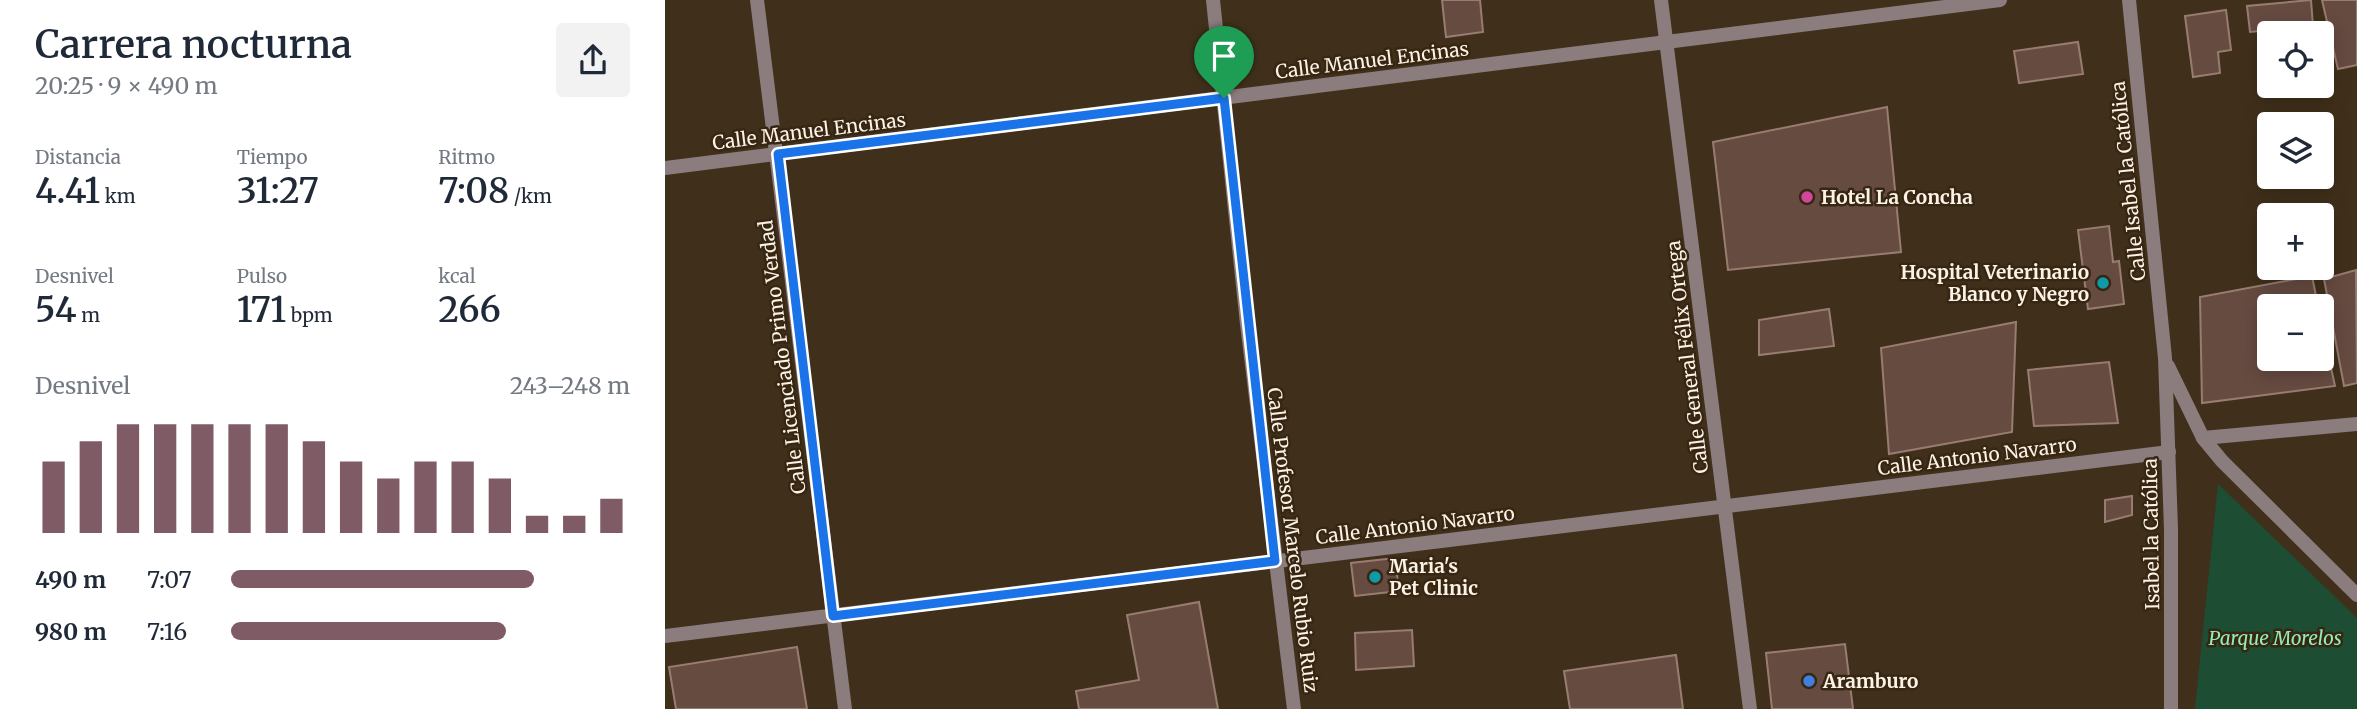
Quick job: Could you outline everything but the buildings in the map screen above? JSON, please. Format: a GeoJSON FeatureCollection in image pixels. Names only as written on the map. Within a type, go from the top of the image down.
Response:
{"type":"FeatureCollection","features":[{"type":"Feature","properties":{"kind":"street","name":"Calle Licenciado Primo Verdad"},"geometry":{"type":"LineString","coordinates":[[757,0],[845,709]]}},
{"type":"Feature","properties":{"kind":"street","name":"Calle Profesor Marcelo Rubio Ruiz"},"geometry":{"type":"LineString","coordinates":[[1213,0],[1294,709]]}},
{"type":"Feature","properties":{"kind":"street","name":"Calle General Félix Ortega"},"geometry":{"type":"LineString","coordinates":[[1661,0],[1749,709]]}},
{"type":"Feature","properties":{"kind":"street","name":"Calle Manuel Encinas"},"geometry":{"type":"LineString","coordinates":[[665,168],[2000,0]]}},
{"type":"Feature","properties":{"kind":"street","name":"Calle Isabel la Católica"},"geometry":{"type":"LineString","coordinates":[[2129,0],[2165,358]]}},
{"type":"Feature","properties":{"kind":"street"},"geometry":{"type":"LineString","coordinates":[[2165,358],[2203,438],[2222,461],[2357,595]]}},
{"type":"Feature","properties":{"kind":"street","name":"Isabel la Católica"},"geometry":{"type":"LineString","coordinates":[[2165,358],[2169,452],[2171,709]]}},
{"type":"Feature","properties":{"kind":"street"},"geometry":{"type":"LineString","coordinates":[[2203,438],[2357,424]]}},
{"type":"Feature","properties":{"kind":"street","name":"Calle Antonio Navarro"},"geometry":{"type":"LineString","coordinates":[[665,636],[2169,452]]}},
{"type":"Feature","properties":{"kind":"green space","name":"Parque Morelos"},"geometry":{"type":"Polygon","coordinates":[[[2218,484],[2357,618],[2357,709],[2195,709],[2218,484]]]}},
{"type":"Feature","properties":{"kind":"place","name":"Hotel La Concha"},"geometry":{"type":"Point","coordinates":[1807,197]}},
{"type":"Feature","properties":{"kind":"place","name":"Hospital Veterinario Blanco y Negro"},"geometry":{"type":"Point","coordinates":[2103,283]}},
{"type":"Feature","properties":{"kind":"place","name":"Maria's Pet Clinic"},"geometry":{"type":"Point","coordinates":[1375,577]}},
{"type":"Feature","properties":{"kind":"place","name":"Aramburo"},"geometry":{"type":"Point","coordinates":[1809,681]}},
{"type":"Feature","properties":{"kind":"route"},"geometry":{"type":"LineString","coordinates":[[1224,98],[1275,561],[833,616],[778,154],[1224,98]]}}]}
